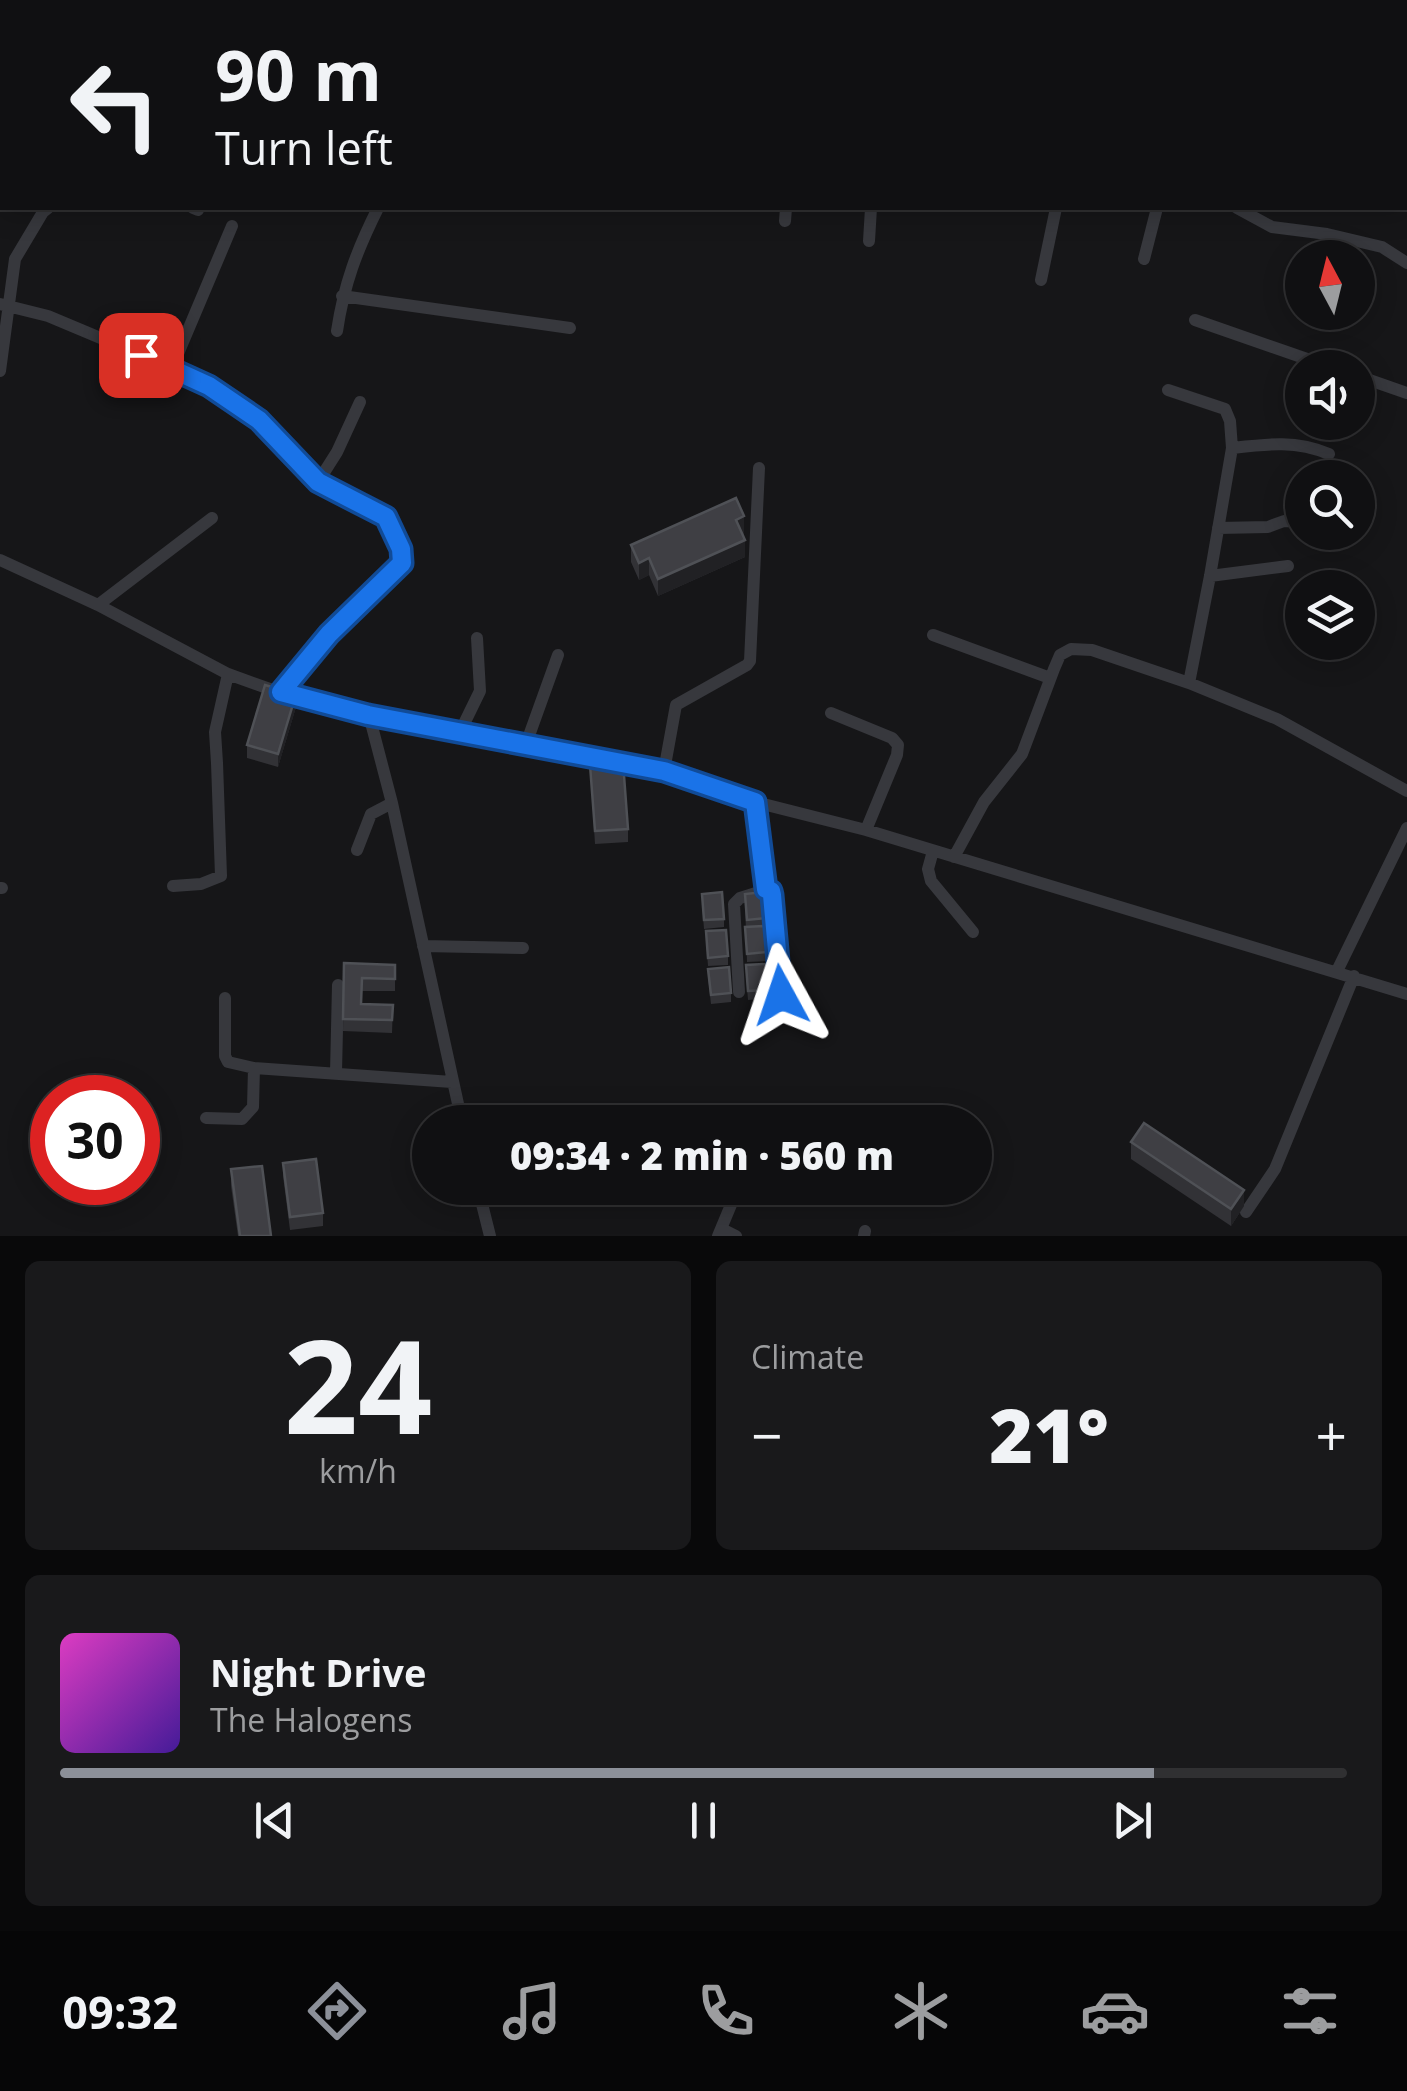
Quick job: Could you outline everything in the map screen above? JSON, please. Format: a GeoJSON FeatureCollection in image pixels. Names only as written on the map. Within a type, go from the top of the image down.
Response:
{"type":"FeatureCollection","features":[{"type":"Feature","properties":{"kind":"street"},"geometry":{"type":"LineString","coordinates":[[0,371],[5,305],[15,259],[45,210]]}},
{"type":"Feature","properties":{"kind":"street"},"geometry":{"type":"LineString","coordinates":[[338,331],[342,296],[356,253],[377,210]]}},
{"type":"Feature","properties":{"kind":"street"},"geometry":{"type":"LineString","coordinates":[[869,242],[872,210]]}},
{"type":"Feature","properties":{"kind":"street"},"geometry":{"type":"LineString","coordinates":[[1041,280],[1056,210]]}},
{"type":"Feature","properties":{"kind":"street"},"geometry":{"type":"LineString","coordinates":[[1144,259],[1156,210]]}},
{"type":"Feature","properties":{"kind":"street"},"geometry":{"type":"LineString","coordinates":[[1240,210],[1272,228],[1326,234],[1382,247],[1407,264]]}},
{"type":"Feature","properties":{"kind":"street"},"geometry":{"type":"LineString","coordinates":[[172,368],[232,226]]}},
{"type":"Feature","properties":{"kind":"street"},"geometry":{"type":"LineString","coordinates":[[342,296],[570,328]]}},
{"type":"Feature","properties":{"kind":"street"},"geometry":{"type":"LineString","coordinates":[[5,305],[48,316],[209,386],[259,420],[318,482],[386,517],[401,549],[402,563],[329,634],[281,692]]}},
{"type":"Feature","properties":{"kind":"street"},"geometry":{"type":"LineString","coordinates":[[1195,320],[1285,351]]}},
{"type":"Feature","properties":{"kind":"street"},"geometry":{"type":"LineString","coordinates":[[1375,382],[1407,394]]}},
{"type":"Feature","properties":{"kind":"street"},"geometry":{"type":"LineString","coordinates":[[1168,390],[1225,409],[1232,448],[1189,682]]}},
{"type":"Feature","properties":{"kind":"street"},"geometry":{"type":"LineString","coordinates":[[318,482],[360,402]]}},
{"type":"Feature","properties":{"kind":"street"},"geometry":{"type":"LineString","coordinates":[[1232,448],[1284,442],[1329,454]]}},
{"type":"Feature","properties":{"kind":"street"},"geometry":{"type":"LineString","coordinates":[[664,771],[676,705],[750,660],[759,468]]}},
{"type":"Feature","properties":{"kind":"street"},"geometry":{"type":"LineString","coordinates":[[98,605],[212,518]]}},
{"type":"Feature","properties":{"kind":"street"},"geometry":{"type":"LineString","coordinates":[[1218,528],[1268,527],[1285,521]]}},
{"type":"Feature","properties":{"kind":"street"},"geometry":{"type":"LineString","coordinates":[[0,560],[98,605],[228,674],[281,692],[368,715],[664,771],[755,802],[866,830],[1407,994]]}},
{"type":"Feature","properties":{"kind":"street"},"geometry":{"type":"LineString","coordinates":[[1210,576],[1288,566]]}},
{"type":"Feature","properties":{"kind":"street"},"geometry":{"type":"LineString","coordinates":[[933,635],[1050,678]]}},
{"type":"Feature","properties":{"kind":"street"},"geometry":{"type":"LineString","coordinates":[[460,732],[480,691],[477,638]]}},
{"type":"Feature","properties":{"kind":"street"},"geometry":{"type":"LineString","coordinates":[[954,856],[984,802],[1022,754],[1060,655],[1071,648],[1092,650],[1189,682],[1277,719],[1407,791]]}},
{"type":"Feature","properties":{"kind":"street"},"geometry":{"type":"LineString","coordinates":[[526,744],[558,656]]}},
{"type":"Feature","properties":{"kind":"street"},"geometry":{"type":"LineString","coordinates":[[174,886],[201,884],[220,876],[214,746],[228,674]]}},
{"type":"Feature","properties":{"kind":"street"},"geometry":{"type":"LineString","coordinates":[[831,712],[892,738],[898,745],[866,830]]}},
{"type":"Feature","properties":{"kind":"street"},"geometry":{"type":"LineString","coordinates":[[368,715],[392,804],[458,1105]]}},
{"type":"Feature","properties":{"kind":"street"},"geometry":{"type":"LineString","coordinates":[[755,802],[766,889]]}},
{"type":"Feature","properties":{"kind":"street"},"geometry":{"type":"LineString","coordinates":[[356,850],[371,814],[392,804]]}},
{"type":"Feature","properties":{"kind":"street"},"geometry":{"type":"LineString","coordinates":[[1337,971],[1407,828]]}},
{"type":"Feature","properties":{"kind":"street"},"geometry":{"type":"LineString","coordinates":[[933,850],[928,869],[931,881],[973,932]]}},
{"type":"Feature","properties":{"kind":"street"},"geometry":{"type":"LineString","coordinates":[[740,992],[734,904],[766,889],[772,895],[781,995]]}},
{"type":"Feature","properties":{"kind":"street"},"geometry":{"type":"LineString","coordinates":[[423,946],[523,948]]}},
{"type":"Feature","properties":{"kind":"street"},"geometry":{"type":"LineString","coordinates":[[1246,1212],[1275,1169],[1354,976]]}},
{"type":"Feature","properties":{"kind":"street"},"geometry":{"type":"LineString","coordinates":[[336,1072],[338,985]]}},
{"type":"Feature","properties":{"kind":"street"},"geometry":{"type":"LineString","coordinates":[[225,998],[226,1060],[254,1068],[452,1082]]}},
{"type":"Feature","properties":{"kind":"street"},"geometry":{"type":"LineString","coordinates":[[206,1118],[242,1119],[253,1107],[254,1068]]}},
{"type":"Feature","properties":{"kind":"street"},"geometry":{"type":"LineString","coordinates":[[482,1205],[490,1236]]}},
{"type":"Feature","properties":{"kind":"street"},"geometry":{"type":"LineString","coordinates":[[731,1205],[720,1232],[736,1236]]}},
{"type":"Feature","properties":{"kind":"building"},"geometry":{"type":"Polygon","coordinates":[[[736,498],[744,516],[736,520],[745,540],[658,579],[649,558],[639,563],[631,545],[736,498]]]}},
{"type":"Feature","properties":{"kind":"building"},"geometry":{"type":"Polygon","coordinates":[[[265,685],[296,694],[278,754],[247,745],[265,685]]]}},
{"type":"Feature","properties":{"kind":"building"},"geometry":{"type":"Polygon","coordinates":[[[623,762],[628,829],[595,831],[590,765],[623,762]]]}},
{"type":"Feature","properties":{"kind":"building"},"geometry":{"type":"Polygon","coordinates":[[[722,892],[724,919],[704,920],[702,894],[722,892]]]}},
{"type":"Feature","properties":{"kind":"building"},"geometry":{"type":"Polygon","coordinates":[[[765,892],[767,918],[747,920],[745,894],[765,892]]]}},
{"type":"Feature","properties":{"kind":"building"},"geometry":{"type":"Polygon","coordinates":[[[765,926],[767,952],[747,954],[745,927],[765,926]]]}},
{"type":"Feature","properties":{"kind":"building"},"geometry":{"type":"Polygon","coordinates":[[[726,930],[728,956],[708,958],[706,931],[726,930]]]}},
{"type":"Feature","properties":{"kind":"building"},"geometry":{"type":"Polygon","coordinates":[[[344,963],[395,965],[395,979],[362,978],[361,1004],[393,1005],[392,1020],[343,1019],[344,963]]]}},
{"type":"Feature","properties":{"kind":"building"},"geometry":{"type":"Polygon","coordinates":[[[766,964],[769,990],[748,991],[746,965],[766,964]]]}},
{"type":"Feature","properties":{"kind":"building"},"geometry":{"type":"Polygon","coordinates":[[[729,967],[731,993],[711,995],[708,969],[729,967]]]}},
{"type":"Feature","properties":{"kind":"building"},"geometry":{"type":"Polygon","coordinates":[[[1144,1123],[1244,1190],[1231,1209],[1131,1142],[1144,1123]]]}},
{"type":"Feature","properties":{"kind":"building"},"geometry":{"type":"Polygon","coordinates":[[[316,1159],[323,1213],[290,1217],[283,1163],[316,1159]]]}},
{"type":"Feature","properties":{"kind":"building"},"geometry":{"type":"Polygon","coordinates":[[[262,1166],[271,1236],[240,1236],[231,1169],[262,1166]]]}},
{"type":"Feature","properties":{"kind":"route"},"geometry":{"type":"LineString","coordinates":[[141,355],[209,386],[259,420],[318,482],[386,517],[395,533],[402,563],[329,634],[281,692],[368,715],[664,771],[755,802],[766,889],[772,895],[781,995]]}}]}
